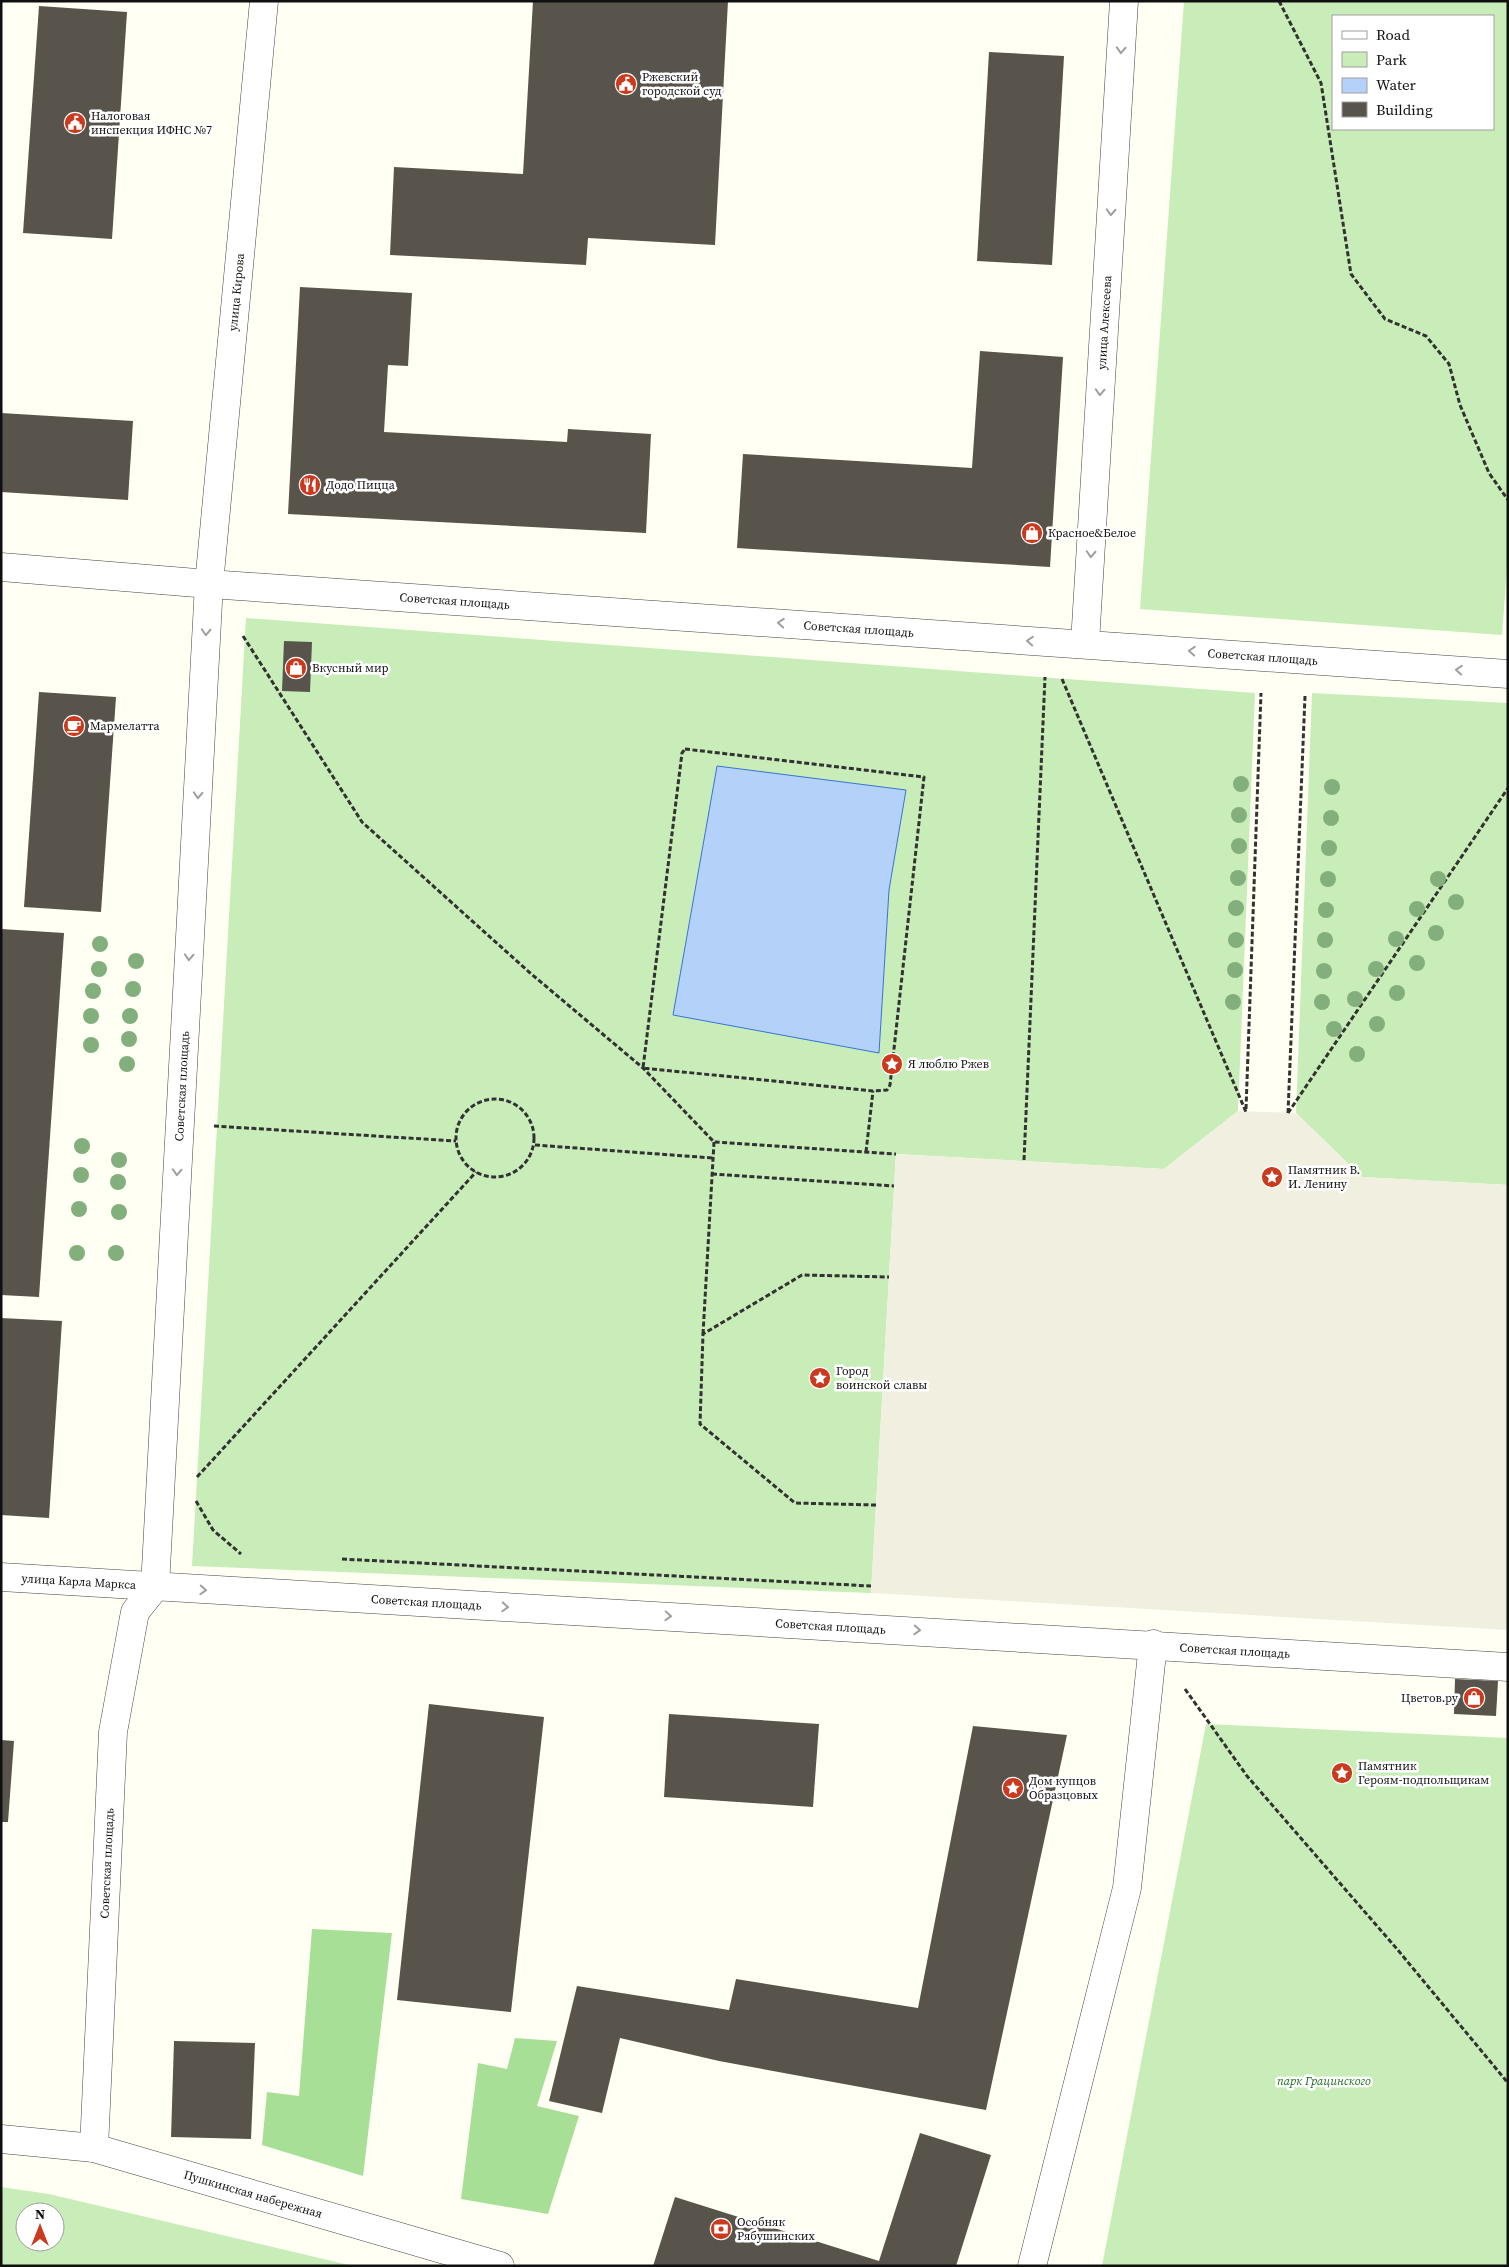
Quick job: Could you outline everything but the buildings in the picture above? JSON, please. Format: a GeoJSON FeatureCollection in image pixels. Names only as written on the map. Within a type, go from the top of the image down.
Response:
{"type":"FeatureCollection","features":[{"type":"Feature","properties":{"kind":"street","name":"улица Кирова"},"geometry":{"type":"LineString","coordinates":[[209,584],[264,1]]}},
{"type":"Feature","properties":{"kind":"street","name":"улица Алексеева"},"geometry":{"type":"LineString","coordinates":[[1085,643],[1124,1]]}},
{"type":"Feature","properties":{"kind":"street","name":"Советская площадь"},"geometry":{"type":"LineString","coordinates":[[1,567],[209,584],[1046,642],[1085,643],[1508,674]]}},
{"type":"Feature","properties":{"kind":"street","name":"Советская площадь"},"geometry":{"type":"LineString","coordinates":[[94,2148],[113,1732],[135,1612],[155,1587],[209,584]]}},
{"type":"Feature","properties":{"kind":"street","name":"улица Карла Маркса"},"geometry":{"type":"LineString","coordinates":[[1,1577],[155,1587]]}},
{"type":"Feature","properties":{"kind":"street","name":"Советская площадь"},"geometry":{"type":"LineString","coordinates":[[155,1587],[1153,1644],[1508,1667]]}},
{"type":"Feature","properties":{"kind":"street"},"geometry":{"type":"LineString","coordinates":[[1032,2266],[1127,1888],[1153,1644]]}},
{"type":"Feature","properties":{"kind":"street","name":"Пушкинская набережная"},"geometry":{"type":"LineString","coordinates":[[1,2139],[94,2148],[500,2266]]}},
{"type":"Feature","properties":{"kind":"path"},"geometry":{"type":"LineString","coordinates":[[1279,1],[1321,83],[1351,274],[1385,318],[1426,336],[1449,364],[1460,405],[1489,473],[1508,500]]}},
{"type":"Feature","properties":{"kind":"path"},"geometry":{"type":"LineString","coordinates":[[239,630],[362,822],[529,972],[643,1068],[714,1142],[896,1154]]}},
{"type":"Feature","properties":{"kind":"path"},"geometry":{"type":"LineString","coordinates":[[1046,642],[1246,1112],[1263,657]]}},
{"type":"Feature","properties":{"kind":"path"},"geometry":{"type":"LineString","coordinates":[[1024,1160],[1046,642]]}},
{"type":"Feature","properties":{"kind":"path"},"geometry":{"type":"LineString","coordinates":[[1307,660],[1288,1113],[1508,788]]}},
{"type":"Feature","properties":{"kind":"path"},"geometry":{"type":"LineString","coordinates":[[685,749],[924,777],[890,1085],[887,1090],[873,1091],[643,1068],[682,753],[685,749]]}},
{"type":"Feature","properties":{"kind":"path"},"geometry":{"type":"LineString","coordinates":[[866,1152],[873,1091]]}},
{"type":"Feature","properties":{"kind":"path"},"geometry":{"type":"LineString","coordinates":[[498,1098],[511,1101],[522,1109],[531,1120],[535,1132],[534,1145],[530,1157],[523,1167],[512,1174],[500,1178],[488,1177],[476,1172],[466,1164],[459,1154],[456,1141],[457,1127],[462,1115],[472,1105],[484,1100],[498,1098]]}},
{"type":"Feature","properties":{"kind":"path"},"geometry":{"type":"LineString","coordinates":[[204,1125],[456,1141]]}},
{"type":"Feature","properties":{"kind":"path"},"geometry":{"type":"LineString","coordinates":[[714,1142],[700,1424],[795,1503],[876,1505]]}},
{"type":"Feature","properties":{"kind":"path"},"geometry":{"type":"LineString","coordinates":[[534,1145],[713,1158]]}},
{"type":"Feature","properties":{"kind":"path"},"geometry":{"type":"LineString","coordinates":[[194,1480],[476,1172]]}},
{"type":"Feature","properties":{"kind":"path"},"geometry":{"type":"LineString","coordinates":[[712,1174],[894,1186]]}},
{"type":"Feature","properties":{"kind":"path"},"geometry":{"type":"LineString","coordinates":[[703,1334],[802,1275],[889,1277]]}},
{"type":"Feature","properties":{"kind":"path"},"geometry":{"type":"LineString","coordinates":[[193,1496],[213,1530],[238,1554],[248,1554]]}},
{"type":"Feature","properties":{"kind":"path"},"geometry":{"type":"LineString","coordinates":[[338,1559],[871,1586]]}},
{"type":"Feature","properties":{"kind":"path"},"geometry":{"type":"LineString","coordinates":[[1153,1644],[1247,1776],[1396,1948],[1508,2083]]}},
{"type":"Feature","properties":{"kind":"green space"},"geometry":{"type":"Polygon","coordinates":[[[1184,1],[1508,1],[1508,555],[1502,635],[1140,609],[1184,1]]]}},
{"type":"Feature","properties":{"kind":"green space"},"geometry":{"type":"Polygon","coordinates":[[[246,618],[1255,693],[1238,1111],[1164,1169],[896,1154],[871,1593],[192,1566],[246,618]]]}},
{"type":"Feature","properties":{"kind":"green space"},"geometry":{"type":"Polygon","coordinates":[[[1312,693],[1508,703],[1508,1185],[1362,1177],[1296,1113],[1312,693]]]}},
{"type":"Feature","properties":{"kind":"green space","name":"парк Грацинского"},"geometry":{"type":"Polygon","coordinates":[[[1206,1724],[1508,1738],[1508,2266],[1102,2266],[1206,1724]]]}},
{"type":"Feature","properties":{"kind":"green space"},"geometry":{"type":"Polygon","coordinates":[[[312,1929],[392,1933],[363,2176],[262,2145],[267,2092],[299,2096],[312,1929]]]}},
{"type":"Feature","properties":{"kind":"green space"},"geometry":{"type":"Polygon","coordinates":[[[515,2038],[557,2041],[537,2106],[579,2116],[548,2214],[461,2199],[478,2063],[507,2069],[515,2038]]]}},
{"type":"Feature","properties":{"kind":"green space"},"geometry":{"type":"Polygon","coordinates":[[[1,2187],[49,2194],[353,2266],[1,2266],[1,2187]]]}},
{"type":"Feature","properties":{"kind":"shaded area"},"geometry":{"type":"Polygon","coordinates":[[[1238,1111],[1296,1113],[1362,1177],[1508,1185],[1508,1630],[871,1593],[896,1154],[1164,1169],[1238,1111]]]}},
{"type":"Feature","properties":{"kind":"water"},"geometry":{"type":"Polygon","coordinates":[[[717,766],[906,790],[889,890],[879,1053],[673,1015],[717,766]]]}},
{"type":"Feature","properties":{"kind":"place","name":"Ржевский городской суд"},"geometry":{"type":"Point","coordinates":[626,84]}},
{"type":"Feature","properties":{"kind":"place","name":"Налоговая инспекция ИФНС №7"},"geometry":{"type":"Point","coordinates":[75,123]}},
{"type":"Feature","properties":{"kind":"place","name":"Додо Пицца"},"geometry":{"type":"Point","coordinates":[310,485]}},
{"type":"Feature","properties":{"kind":"place","name":"Красное&Белое"},"geometry":{"type":"Point","coordinates":[1032,533]}},
{"type":"Feature","properties":{"kind":"place","name":"Вкусный мир"},"geometry":{"type":"Point","coordinates":[296,668]}},
{"type":"Feature","properties":{"kind":"place","name":"Мармелатта"},"geometry":{"type":"Point","coordinates":[74,726]}},
{"type":"Feature","properties":{"kind":"place","name":"Я люблю Ржев"},"geometry":{"type":"Point","coordinates":[892,1064]}},
{"type":"Feature","properties":{"kind":"place","name":"Памятник В. И. Ленину"},"geometry":{"type":"Point","coordinates":[1272,1177]}},
{"type":"Feature","properties":{"kind":"place","name":"Город воинской славы"},"geometry":{"type":"Point","coordinates":[820,1378]}},
{"type":"Feature","properties":{"kind":"place","name":"Цветов.ру"},"geometry":{"type":"Point","coordinates":[1474,1698]}},
{"type":"Feature","properties":{"kind":"place","name":"Памятник Героям-подпольщикам"},"geometry":{"type":"Point","coordinates":[1342,1773]}},
{"type":"Feature","properties":{"kind":"place","name":"Дом купцов Образцовых"},"geometry":{"type":"Point","coordinates":[1013,1788]}},
{"type":"Feature","properties":{"kind":"place","name":"Особняк Рябушинских"},"geometry":{"type":"Point","coordinates":[721,2229]}}]}
